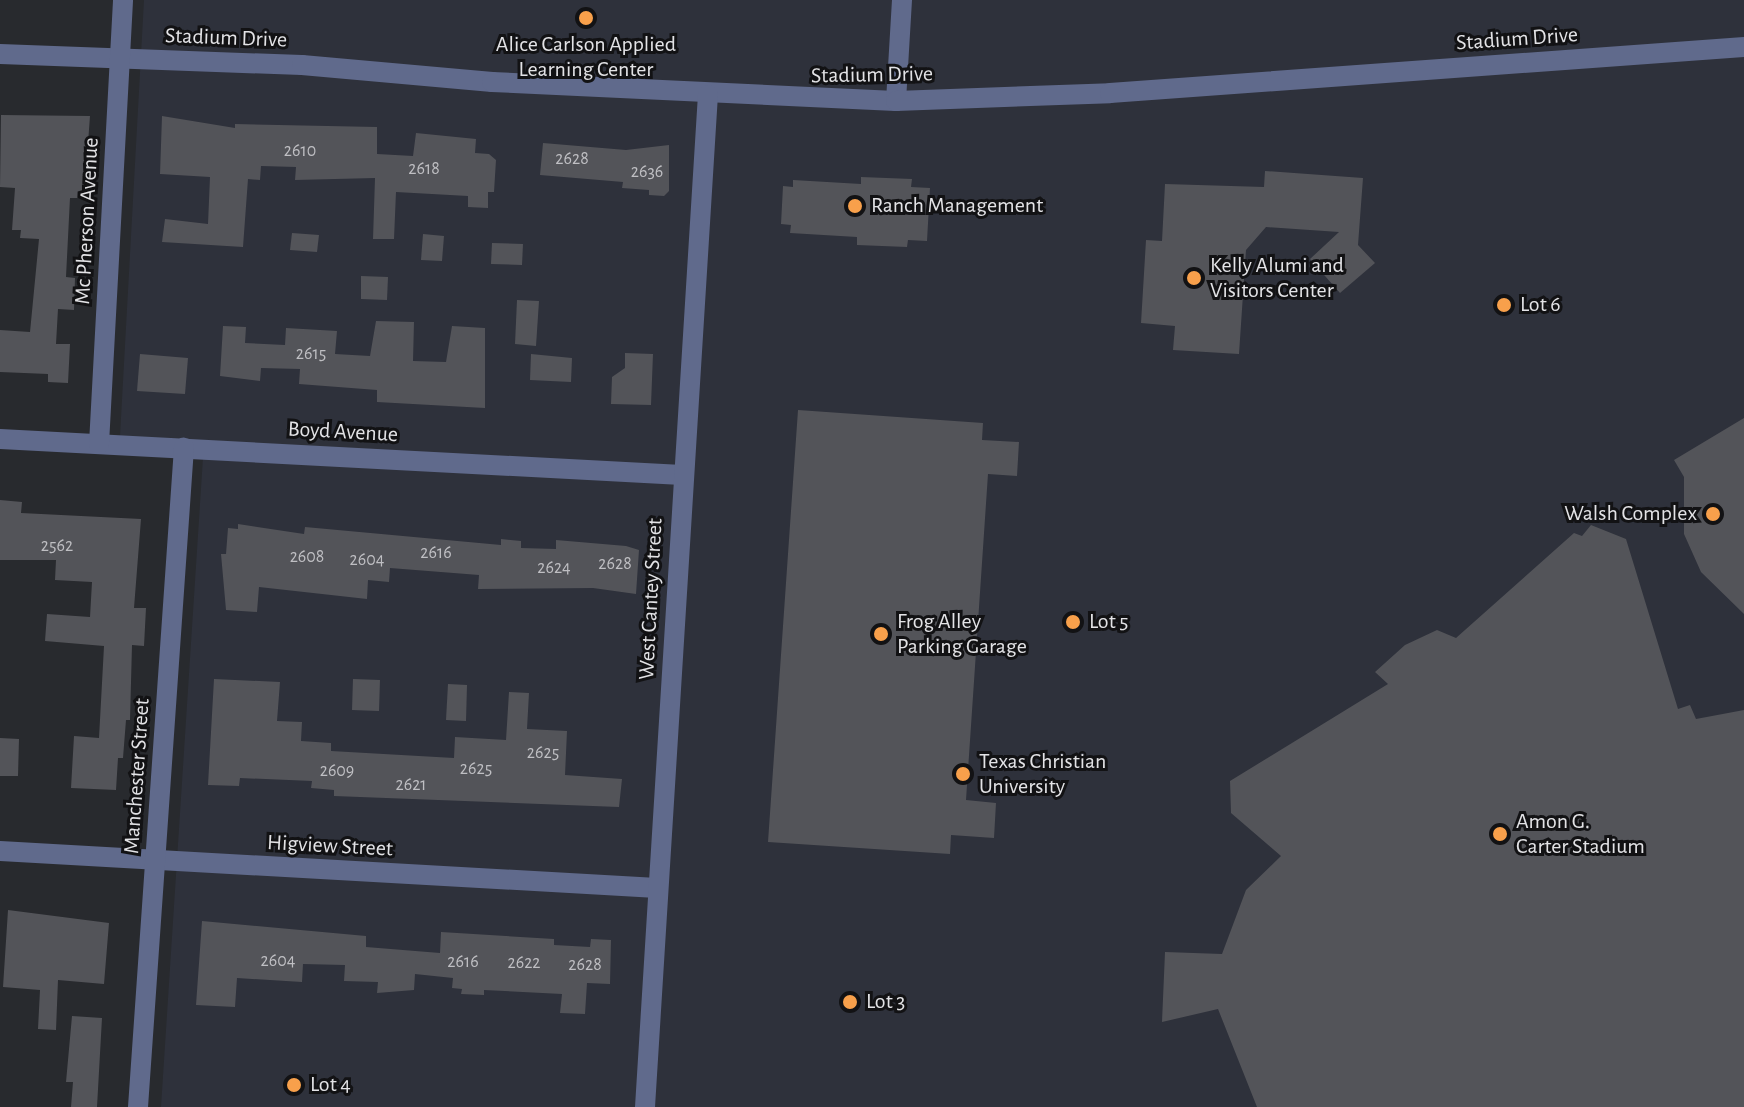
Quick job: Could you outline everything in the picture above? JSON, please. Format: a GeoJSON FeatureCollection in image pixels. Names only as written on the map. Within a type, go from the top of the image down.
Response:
{"type":"FeatureCollection","features":[{"type":"Feature","properties":{"kind":"street","name":"Mc Pherson Avenue"},"geometry":{"type":"LineString","coordinates":[[99,444],[123,0]]}},
{"type":"Feature","properties":{"kind":"street"},"geometry":{"type":"LineString","coordinates":[[896,101],[902,0]]}},
{"type":"Feature","properties":{"kind":"street","name":"Stadium Drive"},"geometry":{"type":"LineString","coordinates":[[0,54],[302,65],[708,95],[896,101],[1110,93],[1744,47]]}},
{"type":"Feature","properties":{"kind":"street","name":"West Cantey Street"},"geometry":{"type":"LineString","coordinates":[[645,1107],[708,95]]}},
{"type":"Feature","properties":{"kind":"street","name":"Boyd Avenue"},"geometry":{"type":"LineString","coordinates":[[0,439],[682,475]]}},
{"type":"Feature","properties":{"kind":"street","name":"Manchester Street"},"geometry":{"type":"LineString","coordinates":[[138,1107],[184,448]]}},
{"type":"Feature","properties":{"kind":"street","name":"Higview Street"},"geometry":{"type":"LineString","coordinates":[[0,851],[657,888]]}},
{"type":"Feature","properties":{"kind":"shaded area","name":"Texas Christian University"},"geometry":{"type":"Polygon","coordinates":[[[144,0],[1744,0],[1744,1107],[161,1107],[204,442],[120,436],[144,0]]]}},
{"type":"Feature","properties":{"kind":"building"},"geometry":{"type":"Polygon","coordinates":[[[1,115],[90,116],[84,198],[70,198],[66,277],[75,278],[74,310],[58,309],[56,344],[70,344],[68,383],[48,382],[48,374],[0,372],[0,330],[30,332],[39,239],[20,238],[21,230],[12,230],[15,188],[0,187],[1,115]]]}},
{"type":"Feature","properties":{"kind":"building"},"geometry":{"type":"Polygon","coordinates":[[[162,116],[235,128],[235,124],[377,127],[377,154],[413,156],[416,133],[476,139],[475,153],[489,154],[496,160],[494,192],[488,192],[488,208],[468,207],[468,196],[396,192],[394,239],[373,239],[375,178],[295,180],[296,167],[261,166],[260,180],[248,179],[243,247],[162,242],[165,219],[208,224],[210,177],[160,174],[162,116]]]}},
{"type":"Feature","properties":{"kind":"building"},"geometry":{"type":"Polygon","coordinates":[[[543,143],[626,150],[669,145],[669,191],[664,196],[649,195],[649,190],[622,188],[623,182],[540,175],[543,143]]]}},
{"type":"Feature","properties":{"kind":"building","name":"Kelly Alumi and Visitors Center"},"geometry":{"type":"Polygon","coordinates":[[[1265,171],[1363,178],[1358,245],[1375,263],[1340,293],[1310,259],[1339,232],[1266,227],[1246,250],[1239,354],[1173,350],[1175,326],[1141,323],[1146,240],[1162,241],[1165,184],[1264,187],[1265,171]]]}},
{"type":"Feature","properties":{"kind":"building","name":"Ranch Management"},"geometry":{"type":"Polygon","coordinates":[[[861,177],[912,179],[911,187],[930,188],[927,241],[908,240],[907,247],[857,245],[857,237],[790,233],[791,225],[781,224],[783,186],[793,187],[793,180],[861,184],[861,177]]]}},
{"type":"Feature","properties":{"kind":"building"},"geometry":{"type":"Polygon","coordinates":[[[292,233],[319,235],[317,252],[290,250],[292,233]]]}},
{"type":"Feature","properties":{"kind":"building"},"geometry":{"type":"Polygon","coordinates":[[[423,234],[444,236],[442,261],[421,260],[423,234]]]}},
{"type":"Feature","properties":{"kind":"building"},"geometry":{"type":"Polygon","coordinates":[[[492,243],[523,244],[522,265],[491,264],[492,243]]]}},
{"type":"Feature","properties":{"kind":"building"},"geometry":{"type":"Polygon","coordinates":[[[361,276],[388,277],[387,300],[361,299],[361,276]]]}},
{"type":"Feature","properties":{"kind":"building"},"geometry":{"type":"Polygon","coordinates":[[[517,300],[539,301],[536,346],[515,344],[517,300]]]}},
{"type":"Feature","properties":{"kind":"building"},"geometry":{"type":"Polygon","coordinates":[[[376,321],[414,322],[413,361],[446,362],[452,326],[485,328],[485,408],[377,402],[377,390],[299,384],[300,369],[261,368],[260,381],[220,376],[223,326],[246,327],[245,343],[285,345],[286,328],[337,331],[335,354],[370,356],[376,321]]]}},
{"type":"Feature","properties":{"kind":"building"},"geometry":{"type":"Polygon","coordinates":[[[625,353],[653,354],[651,405],[611,404],[612,377],[625,368],[625,353]]]}},
{"type":"Feature","properties":{"kind":"building"},"geometry":{"type":"Polygon","coordinates":[[[140,354],[188,358],[185,394],[137,391],[140,354]]]}},
{"type":"Feature","properties":{"kind":"building"},"geometry":{"type":"Polygon","coordinates":[[[531,354],[572,358],[571,382],[530,380],[531,354]]]}},
{"type":"Feature","properties":{"kind":"building","name":"Frog Alley Parking Garage"},"geometry":{"type":"Polygon","coordinates":[[[798,410],[983,423],[982,440],[1019,442],[1017,476],[988,474],[966,800],[996,803],[994,838],[951,835],[950,854],[768,842],[798,410]]]}},
{"type":"Feature","properties":{"kind":"building","name":"Walsh Complex"},"geometry":{"type":"Polygon","coordinates":[[[1744,418],[1744,614],[1701,572],[1684,534],[1684,477],[1674,460],[1744,418]]]}},
{"type":"Feature","properties":{"kind":"building"},"geometry":{"type":"Polygon","coordinates":[[[0,500],[22,502],[21,513],[141,519],[134,608],[146,608],[144,646],[132,645],[130,720],[126,720],[123,758],[118,758],[116,790],[71,788],[74,736],[99,738],[104,646],[45,641],[47,614],[90,617],[92,582],[55,580],[56,560],[0,560],[0,500]]]}},
{"type":"Feature","properties":{"kind":"building"},"geometry":{"type":"Polygon","coordinates":[[[238,524],[304,534],[305,527],[501,545],[501,539],[521,541],[521,548],[556,549],[556,540],[626,546],[639,550],[636,594],[593,588],[478,589],[479,575],[390,568],[389,582],[368,580],[367,599],[259,587],[257,612],[226,610],[221,554],[226,554],[228,528],[238,529],[238,524]]]}},
{"type":"Feature","properties":{"kind":"building","name":"Amon G. Carter Stadium"},"geometry":{"type":"Polygon","coordinates":[[[1591,525],[1626,539],[1678,709],[1690,705],[1696,719],[1744,710],[1744,1107],[1257,1107],[1218,1009],[1162,1022],[1165,952],[1222,954],[1246,890],[1281,856],[1231,813],[1230,781],[1388,684],[1375,672],[1405,645],[1437,630],[1456,638],[1574,533],[1582,536],[1591,525]]]}},
{"type":"Feature","properties":{"kind":"building"},"geometry":{"type":"Polygon","coordinates":[[[214,679],[280,682],[277,721],[302,722],[301,741],[331,743],[331,751],[454,758],[455,737],[506,740],[509,692],[529,693],[527,729],[567,731],[565,775],[622,779],[619,807],[334,796],[334,790],[311,788],[312,781],[240,778],[239,786],[208,785],[214,679]]]}},
{"type":"Feature","properties":{"kind":"building"},"geometry":{"type":"Polygon","coordinates":[[[353,679],[380,680],[379,711],[352,710],[353,679]]]}},
{"type":"Feature","properties":{"kind":"building"},"geometry":{"type":"Polygon","coordinates":[[[448,684],[467,685],[466,721],[446,720],[448,684]]]}},
{"type":"Feature","properties":{"kind":"building"},"geometry":{"type":"Polygon","coordinates":[[[0,738],[19,739],[18,776],[0,776],[0,738]]]}},
{"type":"Feature","properties":{"kind":"building"},"geometry":{"type":"Polygon","coordinates":[[[8,910],[109,923],[104,984],[58,980],[56,1030],[38,1029],[40,990],[3,987],[8,910]]]}},
{"type":"Feature","properties":{"kind":"building"},"geometry":{"type":"Polygon","coordinates":[[[202,921],[366,936],[366,947],[440,953],[441,932],[554,939],[554,945],[590,947],[591,939],[611,940],[610,984],[587,983],[585,1014],[560,1013],[562,994],[484,990],[484,995],[461,994],[462,989],[452,988],[453,978],[415,974],[414,990],[377,993],[378,982],[344,981],[345,965],[303,964],[302,982],[237,978],[235,1007],[196,1005],[202,921]]]}},
{"type":"Feature","properties":{"kind":"building"},"geometry":{"type":"Polygon","coordinates":[[[72,1016],[102,1018],[97,1107],[71,1107],[73,1082],[66,1082],[72,1016]]]}},
{"type":"Feature","properties":{"kind":"place","name":"Alice Carlson Applied Learning Center"},"geometry":{"type":"Point","coordinates":[586,18]}},
{"type":"Feature","properties":{"kind":"place","name":"Ranch Management"},"geometry":{"type":"Point","coordinates":[855,206]}},
{"type":"Feature","properties":{"kind":"place","name":"Kelly Alumi and Visitors Center"},"geometry":{"type":"Point","coordinates":[1194,278]}},
{"type":"Feature","properties":{"kind":"place","name":"Lot 6"},"geometry":{"type":"Point","coordinates":[1504,305]}},
{"type":"Feature","properties":{"kind":"place","name":"Walsh Complex"},"geometry":{"type":"Point","coordinates":[1713,514]}},
{"type":"Feature","properties":{"kind":"place","name":"Lot 5"},"geometry":{"type":"Point","coordinates":[1073,622]}},
{"type":"Feature","properties":{"kind":"place","name":"Frog Alley Parking Garage"},"geometry":{"type":"Point","coordinates":[881,634]}},
{"type":"Feature","properties":{"kind":"place","name":"Texas Christian University"},"geometry":{"type":"Point","coordinates":[963,774]}},
{"type":"Feature","properties":{"kind":"place","name":"Amon G. Carter Stadium"},"geometry":{"type":"Point","coordinates":[1500,834]}},
{"type":"Feature","properties":{"kind":"place","name":"Lot 3"},"geometry":{"type":"Point","coordinates":[850,1002]}},
{"type":"Feature","properties":{"kind":"place","name":"Lot 4"},"geometry":{"type":"Point","coordinates":[294,1085]}}]}
